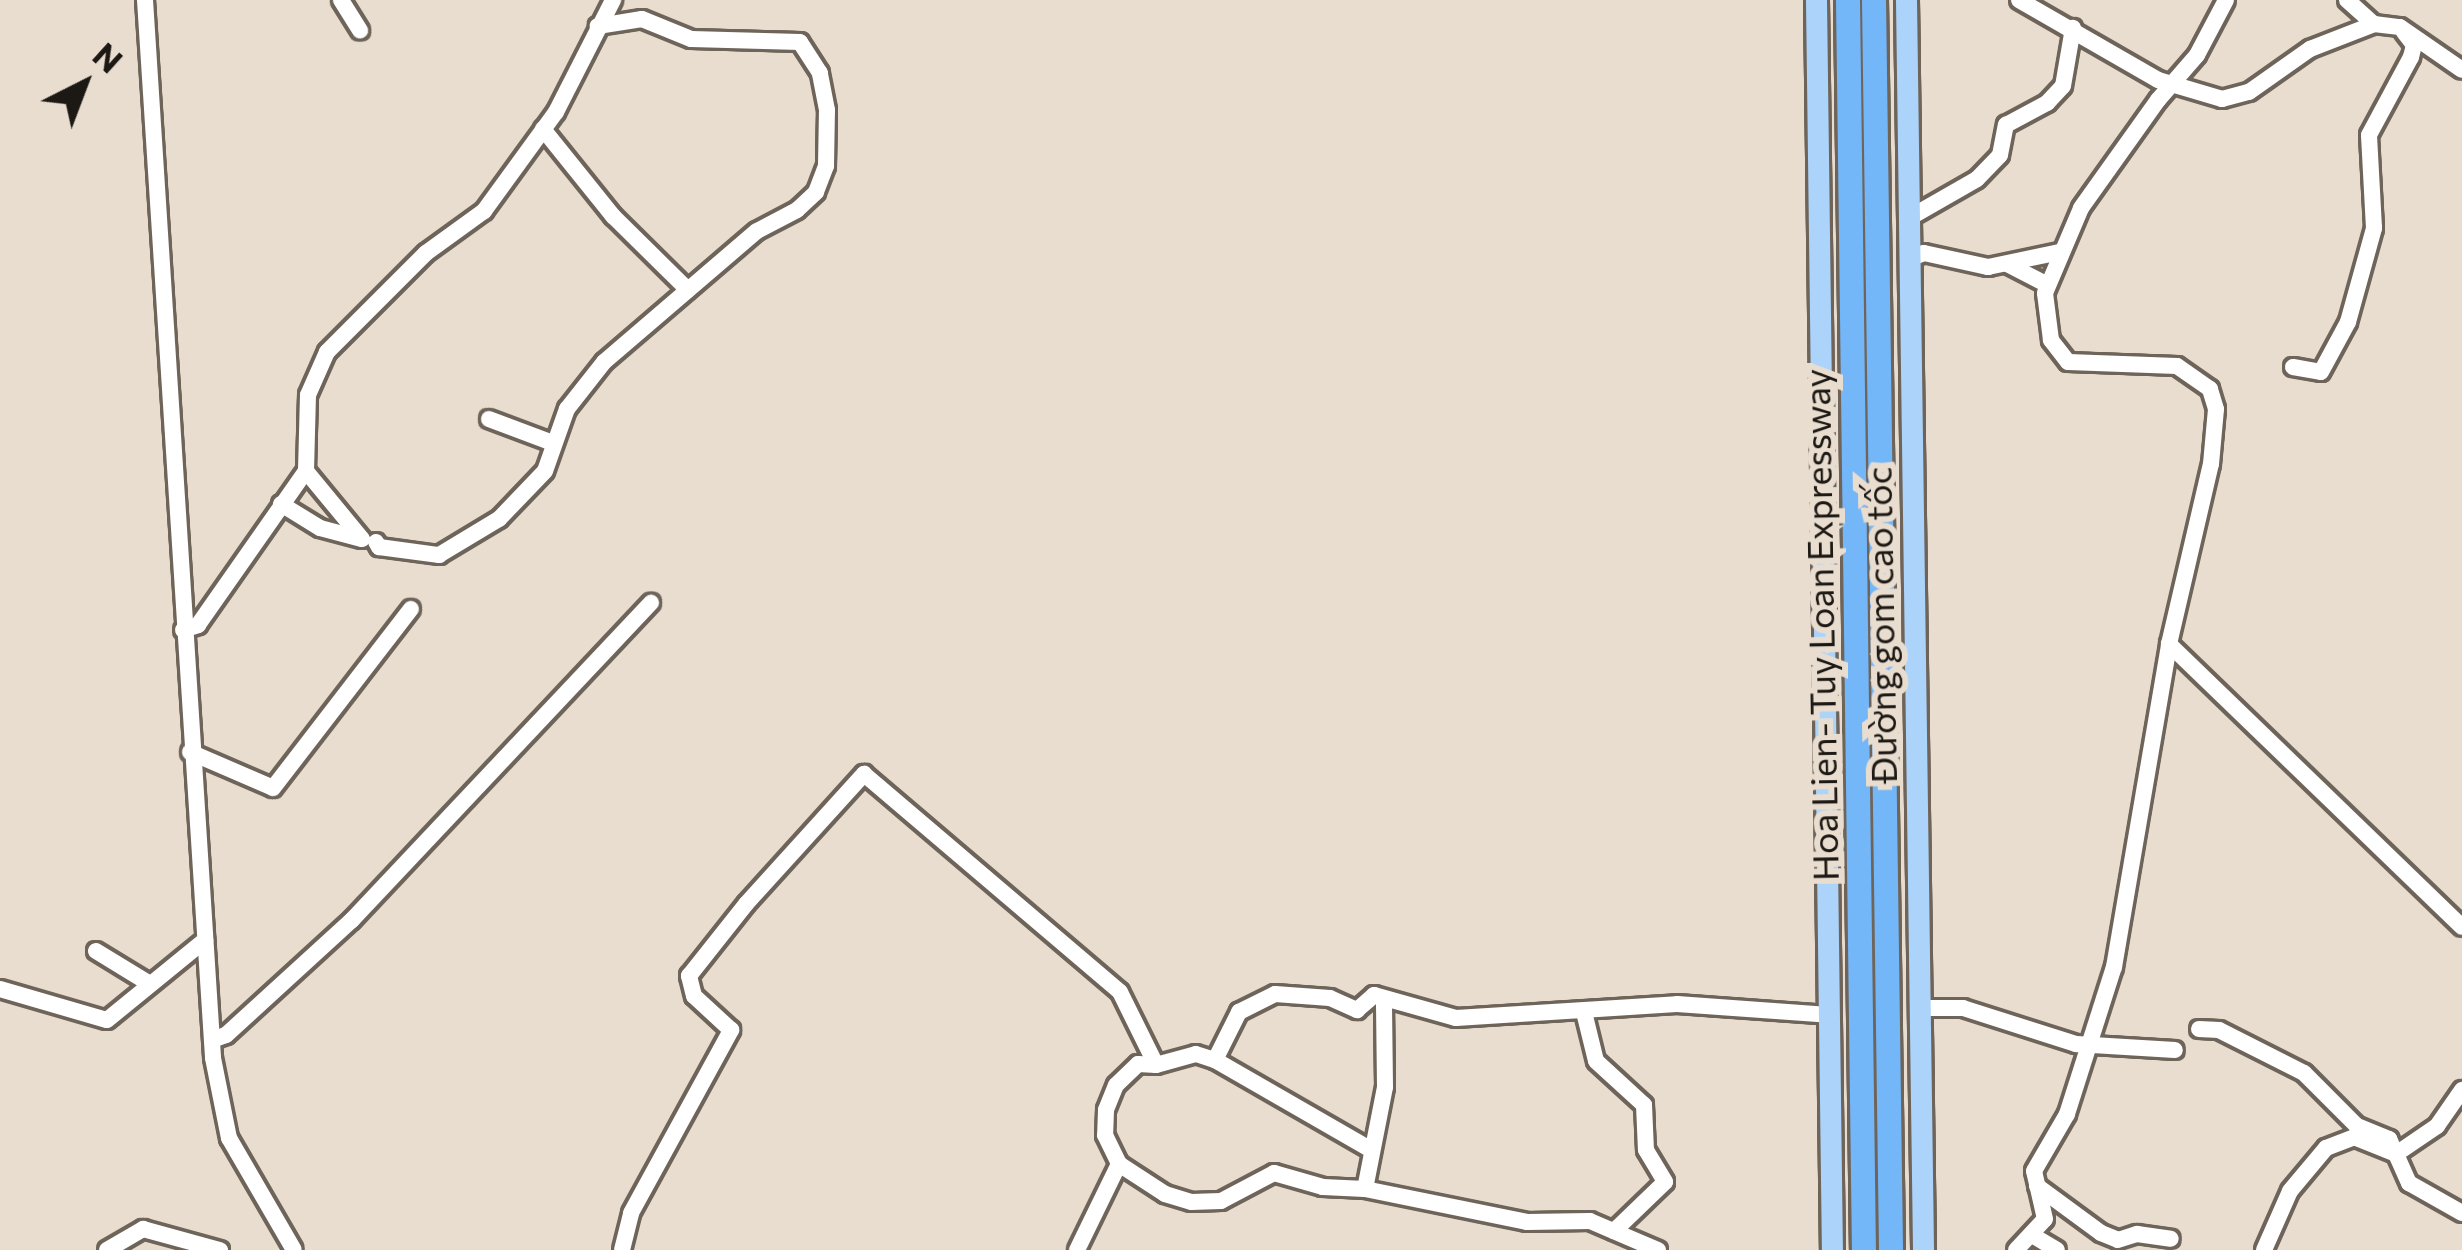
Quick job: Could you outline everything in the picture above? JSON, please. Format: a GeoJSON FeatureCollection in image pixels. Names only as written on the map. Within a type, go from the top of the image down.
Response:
{"type":"FeatureCollection","features":[{"type":"Feature","properties":{"kind":"highway","name":"Hoa Lien- Tuy Loan Expressway"},"geometry":{"type":"LineString","coordinates":[[1847,0],[1864,1250]]}},
{"type":"Feature","properties":{"kind":"highway","name":"Hoa Lien- Tuy Loan Expressway"},"geometry":{"type":"LineString","coordinates":[[1874,0],[1891,1250]]}},
{"type":"Feature","properties":{"kind":"main road","name":"Đường gom cao tốc"},"geometry":{"type":"LineString","coordinates":[[1816,0],[1832,1250]]}},
{"type":"Feature","properties":{"kind":"main road","name":"Đường gom cao tốc"},"geometry":{"type":"LineString","coordinates":[[1906,0],[1923,1250]]}},
{"type":"Feature","properties":{"kind":"street"},"geometry":{"type":"LineString","coordinates":[[146,0],[182,630],[212,1040],[229,1138],[290,1247]]}},
{"type":"Feature","properties":{"kind":"street"},"geometry":{"type":"LineString","coordinates":[[340,0],[360,30]]}},
{"type":"Feature","properties":{"kind":"street"},"geometry":{"type":"LineString","coordinates":[[182,630],[198,625],[306,471],[308,395],[327,352],[426,253],[484,211],[543,129],[613,0]]}},
{"type":"Feature","properties":{"kind":"street"},"geometry":{"type":"LineString","coordinates":[[2019,0],[2170,85],[2222,99],[2240,96],[2311,50],[2374,24],[2400,27],[2462,70]]}},
{"type":"Feature","properties":{"kind":"street"},"geometry":{"type":"LineString","coordinates":[[2016,1250],[2045,1219],[2034,1172],[2067,1114],[2114,967],[2169,644],[2211,464],[2215,398],[2193,373],[2169,364],[2098,367],[2068,362],[2050,340],[2047,284],[2081,208],[2204,46],[2226,0]]}},
{"type":"Feature","properties":{"kind":"street"},"geometry":{"type":"LineString","coordinates":[[2347,0],[2374,24]]}},
{"type":"Feature","properties":{"kind":"street"},"geometry":{"type":"LineString","coordinates":[[281,504],[320,528],[372,535],[439,555],[521,499],[545,471],[553,443],[585,383],[757,231],[797,210],[816,192],[828,145],[820,73],[810,50],[790,38],[691,39],[642,19],[598,26]]}},
{"type":"Feature","properties":{"kind":"street"},"geometry":{"type":"LineString","coordinates":[[2293,367],[2321,372],[2348,322],[2374,227],[2377,199],[2366,161],[2369,135],[2414,45],[2400,27]]}},
{"type":"Feature","properties":{"kind":"street"},"geometry":{"type":"LineString","coordinates":[[1909,218],[1977,179],[2000,155],[2006,125],[2047,103],[2062,86],[2073,28]]}},
{"type":"Feature","properties":{"kind":"street"},"geometry":{"type":"LineString","coordinates":[[543,129],[613,216],[688,290]]}},
{"type":"Feature","properties":{"kind":"street"},"geometry":{"type":"LineString","coordinates":[[1909,259],[1924,253],[1980,267],[2035,253],[2060,252]]}},
{"type":"Feature","properties":{"kind":"street"},"geometry":{"type":"LineString","coordinates":[[2007,263],[2047,284]]}},
{"type":"Feature","properties":{"kind":"street"},"geometry":{"type":"LineString","coordinates":[[489,419],[553,443]]}},
{"type":"Feature","properties":{"kind":"street"},"geometry":{"type":"LineString","coordinates":[[306,471],[372,535]]}},
{"type":"Feature","properties":{"kind":"street"},"geometry":{"type":"LineString","coordinates":[[212,1040],[226,1035],[352,920],[651,603]]}},
{"type":"Feature","properties":{"kind":"street"},"geometry":{"type":"LineString","coordinates":[[190,752],[273,788],[411,609]]}},
{"type":"Feature","properties":{"kind":"street"},"geometry":{"type":"LineString","coordinates":[[2169,644],[2462,927]]}},
{"type":"Feature","properties":{"kind":"street"},"geometry":{"type":"LineString","coordinates":[[622,1250],[631,1213],[731,1030],[694,997],[689,976],[746,904],[864,774],[1120,992],[1156,1065]]}},
{"type":"Feature","properties":{"kind":"street"},"geometry":{"type":"LineString","coordinates":[[0,989],[107,1020],[205,940]]}},
{"type":"Feature","properties":{"kind":"street"},"geometry":{"type":"LineString","coordinates":[[96,951],[150,984]]}},
{"type":"Feature","properties":{"kind":"street"},"geometry":{"type":"LineString","coordinates":[[1215,1060],[1239,1012],[1263,996],[1330,998],[1357,1010],[1366,1007],[1372,995],[1456,1018],[1677,1004],[1828,1015]]}},
{"type":"Feature","properties":{"kind":"street"},"geometry":{"type":"LineString","coordinates":[[1365,1190],[1385,1087],[1384,1000]]}},
{"type":"Feature","properties":{"kind":"street"},"geometry":{"type":"LineString","coordinates":[[1919,1008],[1963,1008],[2034,1034],[2090,1045],[2176,1050]]}},
{"type":"Feature","properties":{"kind":"street"},"geometry":{"type":"LineString","coordinates":[[1584,1012],[1599,1067],[1644,1105],[1646,1150],[1665,1182],[1614,1231]]}},
{"type":"Feature","properties":{"kind":"street"},"geometry":{"type":"LineString","coordinates":[[2199,1029],[2219,1030],[2304,1073],[2357,1126],[2389,1139],[2409,1183],[2462,1213]]}},
{"type":"Feature","properties":{"kind":"street"},"geometry":{"type":"LineString","coordinates":[[1370,1149],[1215,1060],[1196,1054],[1127,1070],[1109,1098],[1105,1136],[1119,1164],[1165,1194],[1191,1202],[1221,1202],[1274,1173],[1323,1187],[1365,1190],[1527,1222],[1590,1221],[1658,1250]]}},
{"type":"Feature","properties":{"kind":"street"},"geometry":{"type":"LineString","coordinates":[[2396,1154],[2437,1126],[2462,1090]]}},
{"type":"Feature","properties":{"kind":"street"},"geometry":{"type":"LineString","coordinates":[[2264,1250],[2290,1190],[2326,1148],[2354,1137],[2396,1154]]}},
{"type":"Feature","properties":{"kind":"street"},"geometry":{"type":"LineString","coordinates":[[1077,1250],[1119,1164]]}},
{"type":"Feature","properties":{"kind":"street"},"geometry":{"type":"LineString","coordinates":[[2036,1185],[2101,1234],[2118,1240],[2138,1234],[2171,1239]]}},
{"type":"Feature","properties":{"kind":"street"},"geometry":{"type":"LineString","coordinates":[[107,1250],[143,1229],[220,1250]]}},
{"type":"Feature","properties":{"kind":"street"},"geometry":{"type":"LineString","coordinates":[[2032,1234],[2057,1250]]}}]}
